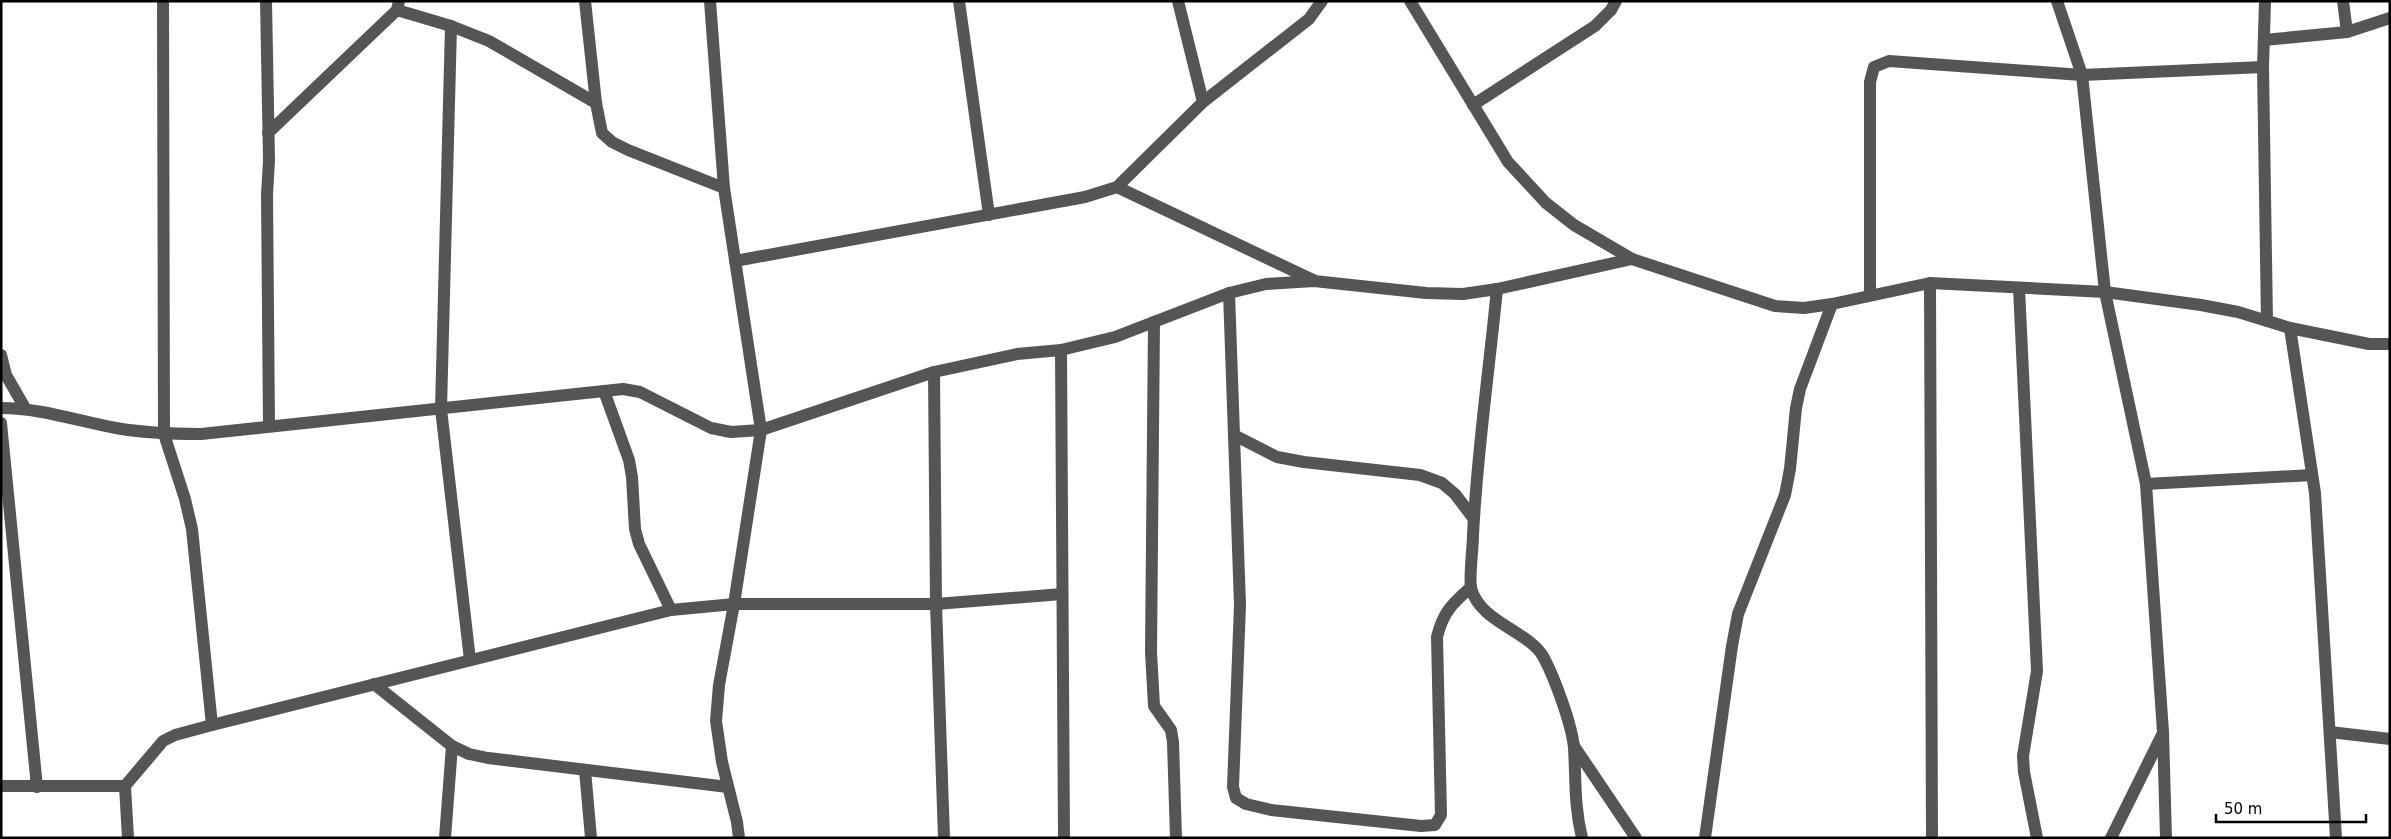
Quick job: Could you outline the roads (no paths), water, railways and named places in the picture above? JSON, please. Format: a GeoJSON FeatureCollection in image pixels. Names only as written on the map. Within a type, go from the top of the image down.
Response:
{"type":"FeatureCollection","features":[{"type":"Feature","properties":{"kind":"street"},"geometry":{"type":"LineString","coordinates":[[163,1],[164,434],[185,499],[192,529],[212,725]]}},
{"type":"Feature","properties":{"kind":"street"},"geometry":{"type":"LineString","coordinates":[[266,1],[269,426]]}},
{"type":"Feature","properties":{"kind":"street"},"geometry":{"type":"LineString","coordinates":[[585,1],[596,103],[602,133],[612,142],[724,188]]}},
{"type":"Feature","properties":{"kind":"street"},"geometry":{"type":"LineString","coordinates":[[710,1],[724,188],[761,430],[734,604],[719,685],[716,721],[722,762],[738,822],[738,838]]}},
{"type":"Feature","properties":{"kind":"street"},"geometry":{"type":"LineString","coordinates":[[959,1],[989,214]]}},
{"type":"Feature","properties":{"kind":"street"},"geometry":{"type":"LineString","coordinates":[[1178,1],[1204,102]]}},
{"type":"Feature","properties":{"kind":"street"},"geometry":{"type":"LineString","coordinates":[[735,262],[1085,197],[1117,187],[1204,102],[1310,19],[1322,1]]}},
{"type":"Feature","properties":{"kind":"street"},"geometry":{"type":"LineString","coordinates":[[1410,1],[1508,162],[1546,203],[1574,225],[1632,259],[1775,306],[1804,308],[1832,304],[1930,283],[2105,292],[2200,305],[2238,312],[2290,328],[2369,344],[2390,344]]}},
{"type":"Feature","properties":{"kind":"street"},"geometry":{"type":"LineString","coordinates":[[1473,105],[1595,26],[1611,10],[1616,1]]}},
{"type":"Feature","properties":{"kind":"street"},"geometry":{"type":"LineString","coordinates":[[2057,1],[2082,75],[2105,292],[2146,484],[2163,732],[2166,838]]}},
{"type":"Feature","properties":{"kind":"street"},"geometry":{"type":"LineString","coordinates":[[2265,1],[2263,67],[2267,321]]}},
{"type":"Feature","properties":{"kind":"street"},"geometry":{"type":"LineString","coordinates":[[2343,1],[2347,32]]}},
{"type":"Feature","properties":{"kind":"street"},"geometry":{"type":"LineString","coordinates":[[268,133],[398,6],[490,41],[596,103]]}},
{"type":"Feature","properties":{"kind":"street"},"geometry":{"type":"LineString","coordinates":[[2264,40],[2347,32],[2390,18]]}},
{"type":"Feature","properties":{"kind":"street"},"geometry":{"type":"LineString","coordinates":[[451,26],[441,409],[470,660]]}},
{"type":"Feature","properties":{"kind":"street"},"geometry":{"type":"LineString","coordinates":[[1870,295],[1870,82],[1874,67],[1889,61],[2082,75],[2263,67]]}},
{"type":"Feature","properties":{"kind":"street"},"geometry":{"type":"LineString","coordinates":[[1117,187],[1314,281]]}},
{"type":"Feature","properties":{"kind":"street"},"geometry":{"type":"LineString","coordinates":[[1,408],[26,408],[117,428],[164,434],[201,434],[623,389],[640,392],[711,428],[731,432],[761,430],[934,372],[1017,354],[1060,350],[1115,337],[1229,294],[1266,284],[1314,281],[1426,293],[1463,294],[1497,289],[1632,259]]}},
{"type":"Feature","properties":{"kind":"street"},"geometry":{"type":"LineString","coordinates":[[1930,283],[1932,838]]}},
{"type":"Feature","properties":{"kind":"street"},"geometry":{"type":"LineString","coordinates":[[2018,288],[2038,671],[2023,756],[2024,772],[2037,838]]}},
{"type":"Feature","properties":{"kind":"street"},"geometry":{"type":"LineString","coordinates":[[1497,289],[1474,519],[1471,587],[1480,604],[1495,619],[1543,655],[1555,682],[1574,746],[1574,796],[1582,838]]}},
{"type":"Feature","properties":{"kind":"street"},"geometry":{"type":"LineString","coordinates":[[1229,294],[1240,605],[1233,787],[1236,798],[1246,804],[1270,810],[1422,826],[1435,825],[1441,815],[1438,637],[1441,620],[1451,604],[1471,587]]}},
{"type":"Feature","properties":{"kind":"street"},"geometry":{"type":"LineString","coordinates":[[1705,838],[1738,614],[1785,496],[1800,389],[1832,304]]}},
{"type":"Feature","properties":{"kind":"street"},"geometry":{"type":"LineString","coordinates":[[1154,322],[1150,652],[1154,706],[1171,730],[1173,742],[1176,838]]}},
{"type":"Feature","properties":{"kind":"street"},"geometry":{"type":"LineString","coordinates":[[2290,328],[2312,475],[2336,838]]}},
{"type":"Feature","properties":{"kind":"street"},"geometry":{"type":"LineString","coordinates":[[1060,350],[1064,838]]}},
{"type":"Feature","properties":{"kind":"street"},"geometry":{"type":"LineString","coordinates":[[1,355],[6,375],[26,408]]}},
{"type":"Feature","properties":{"kind":"street"},"geometry":{"type":"LineString","coordinates":[[934,372],[936,604],[944,838]]}},
{"type":"Feature","properties":{"kind":"street"},"geometry":{"type":"LineString","coordinates":[[604,391],[629,460],[632,477],[635,529],[639,544],[671,610]]}},
{"type":"Feature","properties":{"kind":"street"},"geometry":{"type":"LineString","coordinates":[[1,423],[37,787]]}},
{"type":"Feature","properties":{"kind":"street"},"geometry":{"type":"LineString","coordinates":[[1234,435],[1277,457],[1304,462],[1420,475],[1442,483],[1455,494],[1474,519]]}},
{"type":"Feature","properties":{"kind":"street"},"geometry":{"type":"LineString","coordinates":[[2146,484],[2312,475]]}},
{"type":"Feature","properties":{"kind":"street"},"geometry":{"type":"LineString","coordinates":[[128,838],[125,786],[163,741],[175,735],[212,725],[671,610],[734,604],[936,604],[1062,594]]}},
{"type":"Feature","properties":{"kind":"street"},"geometry":{"type":"LineString","coordinates":[[374,684],[452,746],[468,754],[728,787]]}},
{"type":"Feature","properties":{"kind":"street"},"geometry":{"type":"LineString","coordinates":[[2111,838],[2163,732]]}},
{"type":"Feature","properties":{"kind":"street"},"geometry":{"type":"LineString","coordinates":[[2330,732],[2390,739]]}},
{"type":"Feature","properties":{"kind":"street"},"geometry":{"type":"LineString","coordinates":[[445,838],[452,746]]}},
{"type":"Feature","properties":{"kind":"street"},"geometry":{"type":"LineString","coordinates":[[1574,746],[1636,838]]}},
{"type":"Feature","properties":{"kind":"street"},"geometry":{"type":"LineString","coordinates":[[585,770],[591,838]]}},
{"type":"Feature","properties":{"kind":"street"},"geometry":{"type":"LineString","coordinates":[[1,786],[125,786]]}}]}
